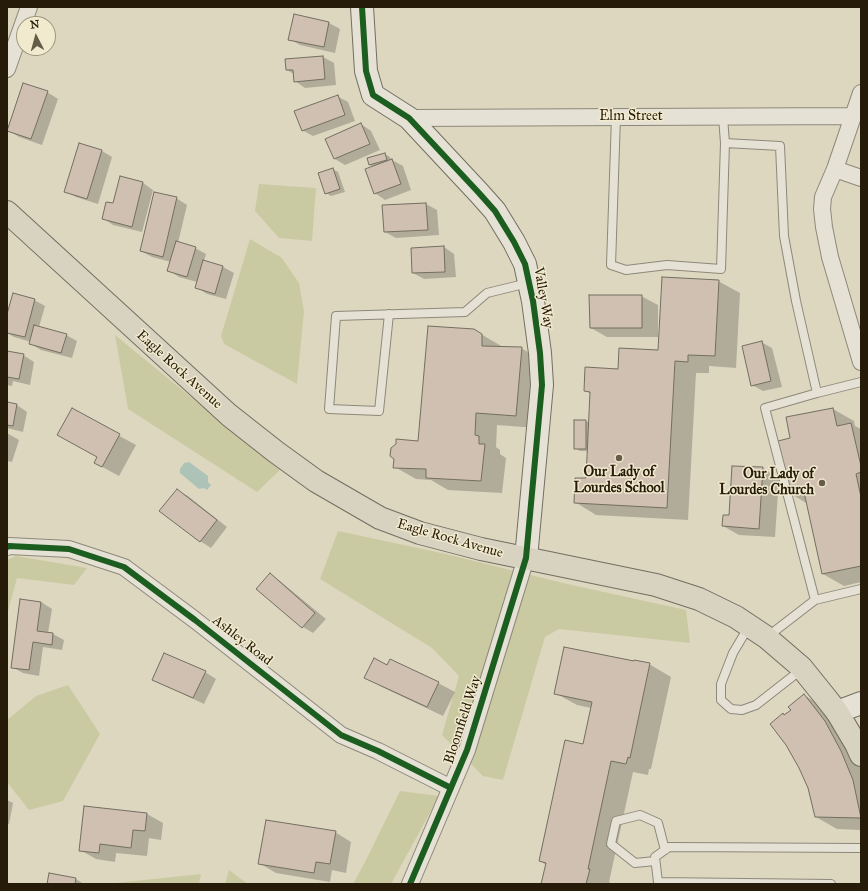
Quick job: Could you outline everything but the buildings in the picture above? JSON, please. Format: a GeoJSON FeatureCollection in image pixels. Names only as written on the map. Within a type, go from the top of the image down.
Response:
{"type":"FeatureCollection","features":[{"type":"Feature","properties":{"kind":"main road","name":"Eagle Rock Avenue"},"geometry":{"type":"LineString","coordinates":[[7,212],[229,415],[316,481],[380,518],[420,533],[481,549],[656,585],[699,599],[736,617],[758,632],[802,669],[837,712],[861,755]]}},
{"type":"Feature","properties":{"kind":"street"},"geometry":{"type":"LineString","coordinates":[[7,69],[29,7]]}},
{"type":"Feature","properties":{"kind":"street","name":"Valley Way"},"geometry":{"type":"LineString","coordinates":[[362,7],[366,71],[373,95],[409,118],[479,193],[495,211],[514,242],[525,264],[533,301],[540,353],[542,385],[526,558]]}},
{"type":"Feature","properties":{"kind":"street"},"geometry":{"type":"LineString","coordinates":[[860,356],[830,257],[822,209],[823,197],[835,169],[861,93]]}},
{"type":"Feature","properties":{"kind":"street","name":"Elm Street"},"geometry":{"type":"LineString","coordinates":[[409,118],[853,116]]}},
{"type":"Feature","properties":{"kind":"street"},"geometry":{"type":"LineString","coordinates":[[835,169],[861,178]]}},
{"type":"Feature","properties":{"kind":"street","name":"Ashley Road"},"geometry":{"type":"LineString","coordinates":[[7,547],[69,549],[124,567],[195,620],[341,735],[378,751],[451,788]]}},
{"type":"Feature","properties":{"kind":"street","name":"Bloomfield Way"},"geometry":{"type":"LineString","coordinates":[[410,884],[467,750],[526,558]]}},
{"type":"Feature","properties":{"kind":"street"},"geometry":{"type":"LineString","coordinates":[[837,712],[861,703]]}},
{"type":"Feature","properties":{"kind":"lane"},"geometry":{"type":"LineString","coordinates":[[616,117],[611,265],[626,270],[667,265],[721,269],[725,143],[722,117]]}},
{"type":"Feature","properties":{"kind":"lane"},"geometry":{"type":"LineString","coordinates":[[725,143],[780,146],[784,236],[796,301],[817,393]]}},
{"type":"Feature","properties":{"kind":"lane"},"geometry":{"type":"LineString","coordinates":[[389,314],[379,411],[329,409],[336,316],[389,314],[465,312],[487,293],[529,282]]}},
{"type":"Feature","properties":{"kind":"lane"},"geometry":{"type":"LineString","coordinates":[[815,600],[765,408],[861,382]]}},
{"type":"Feature","properties":{"kind":"lane"},"geometry":{"type":"LineString","coordinates":[[802,669],[756,705],[742,710],[731,709],[721,700],[721,684],[733,653],[758,632],[815,600],[861,589]]}},
{"type":"Feature","properties":{"kind":"lane"},"geometry":{"type":"LineString","coordinates":[[655,861],[635,863],[611,844],[616,821],[640,815],[658,823],[664,850]]}},
{"type":"Feature","properties":{"kind":"lane"},"geometry":{"type":"LineString","coordinates":[[831,884],[658,882],[654,857],[669,847],[861,848]]}},
{"type":"Feature","properties":{"kind":"green space"},"geometry":{"type":"Polygon","coordinates":[[[259,184],[316,188],[312,241],[279,238],[255,211],[259,184]]]}},
{"type":"Feature","properties":{"kind":"green space"},"geometry":{"type":"Polygon","coordinates":[[[250,239],[282,258],[299,283],[304,311],[297,384],[224,344],[221,336],[250,239]]]}},
{"type":"Feature","properties":{"kind":"green space"},"geometry":{"type":"Polygon","coordinates":[[[115,335],[280,470],[257,492],[128,409],[115,335]]]}},
{"type":"Feature","properties":{"kind":"green space"},"geometry":{"type":"Polygon","coordinates":[[[338,531],[446,554],[563,583],[686,610],[690,643],[559,629],[545,637],[503,780],[483,776],[442,735],[459,676],[432,648],[320,579],[338,531]]]}},
{"type":"Feature","properties":{"kind":"green space"},"geometry":{"type":"Polygon","coordinates":[[[16,556],[87,568],[74,585],[17,578],[7,615],[7,560],[16,556]]]}},
{"type":"Feature","properties":{"kind":"green space"},"geometry":{"type":"Polygon","coordinates":[[[68,685],[100,734],[63,801],[29,810],[7,782],[7,720],[36,696],[68,685]]]}},
{"type":"Feature","properties":{"kind":"green space"},"geometry":{"type":"Polygon","coordinates":[[[400,791],[439,796],[391,884],[353,884],[366,860],[400,791]]]}},
{"type":"Feature","properties":{"kind":"green space"},"geometry":{"type":"Polygon","coordinates":[[[229,870],[248,884],[225,884],[229,870]]]}},
{"type":"Feature","properties":{"kind":"green space"},"geometry":{"type":"Polygon","coordinates":[[[201,874],[199,884],[106,884],[201,874]]]}},
{"type":"Feature","properties":{"kind":"shaded area"},"geometry":{"type":"Polygon","coordinates":[[[189,462],[208,476],[208,482],[211,485],[207,490],[204,488],[199,489],[180,473],[180,469],[184,463],[189,462]]]}},
{"type":"Feature","properties":{"kind":"cycle path"},"geometry":{"type":"LineString","coordinates":[[362,7],[366,71],[373,95],[409,118],[479,193],[495,211],[514,242],[525,264],[533,301],[540,353],[542,385],[526,558],[467,750],[410,884]]}},
{"type":"Feature","properties":{"kind":"cycle path"},"geometry":{"type":"LineString","coordinates":[[7,547],[69,549],[124,567],[195,620],[341,735],[378,751],[451,788]]}},
{"type":"Feature","properties":{"kind":"place","name":"Our Lady of Lourdes School"},"geometry":{"type":"Point","coordinates":[619,458]}},
{"type":"Feature","properties":{"kind":"place","name":"Our Lady of Lourdes Church"},"geometry":{"type":"Point","coordinates":[822,483]}}]}
